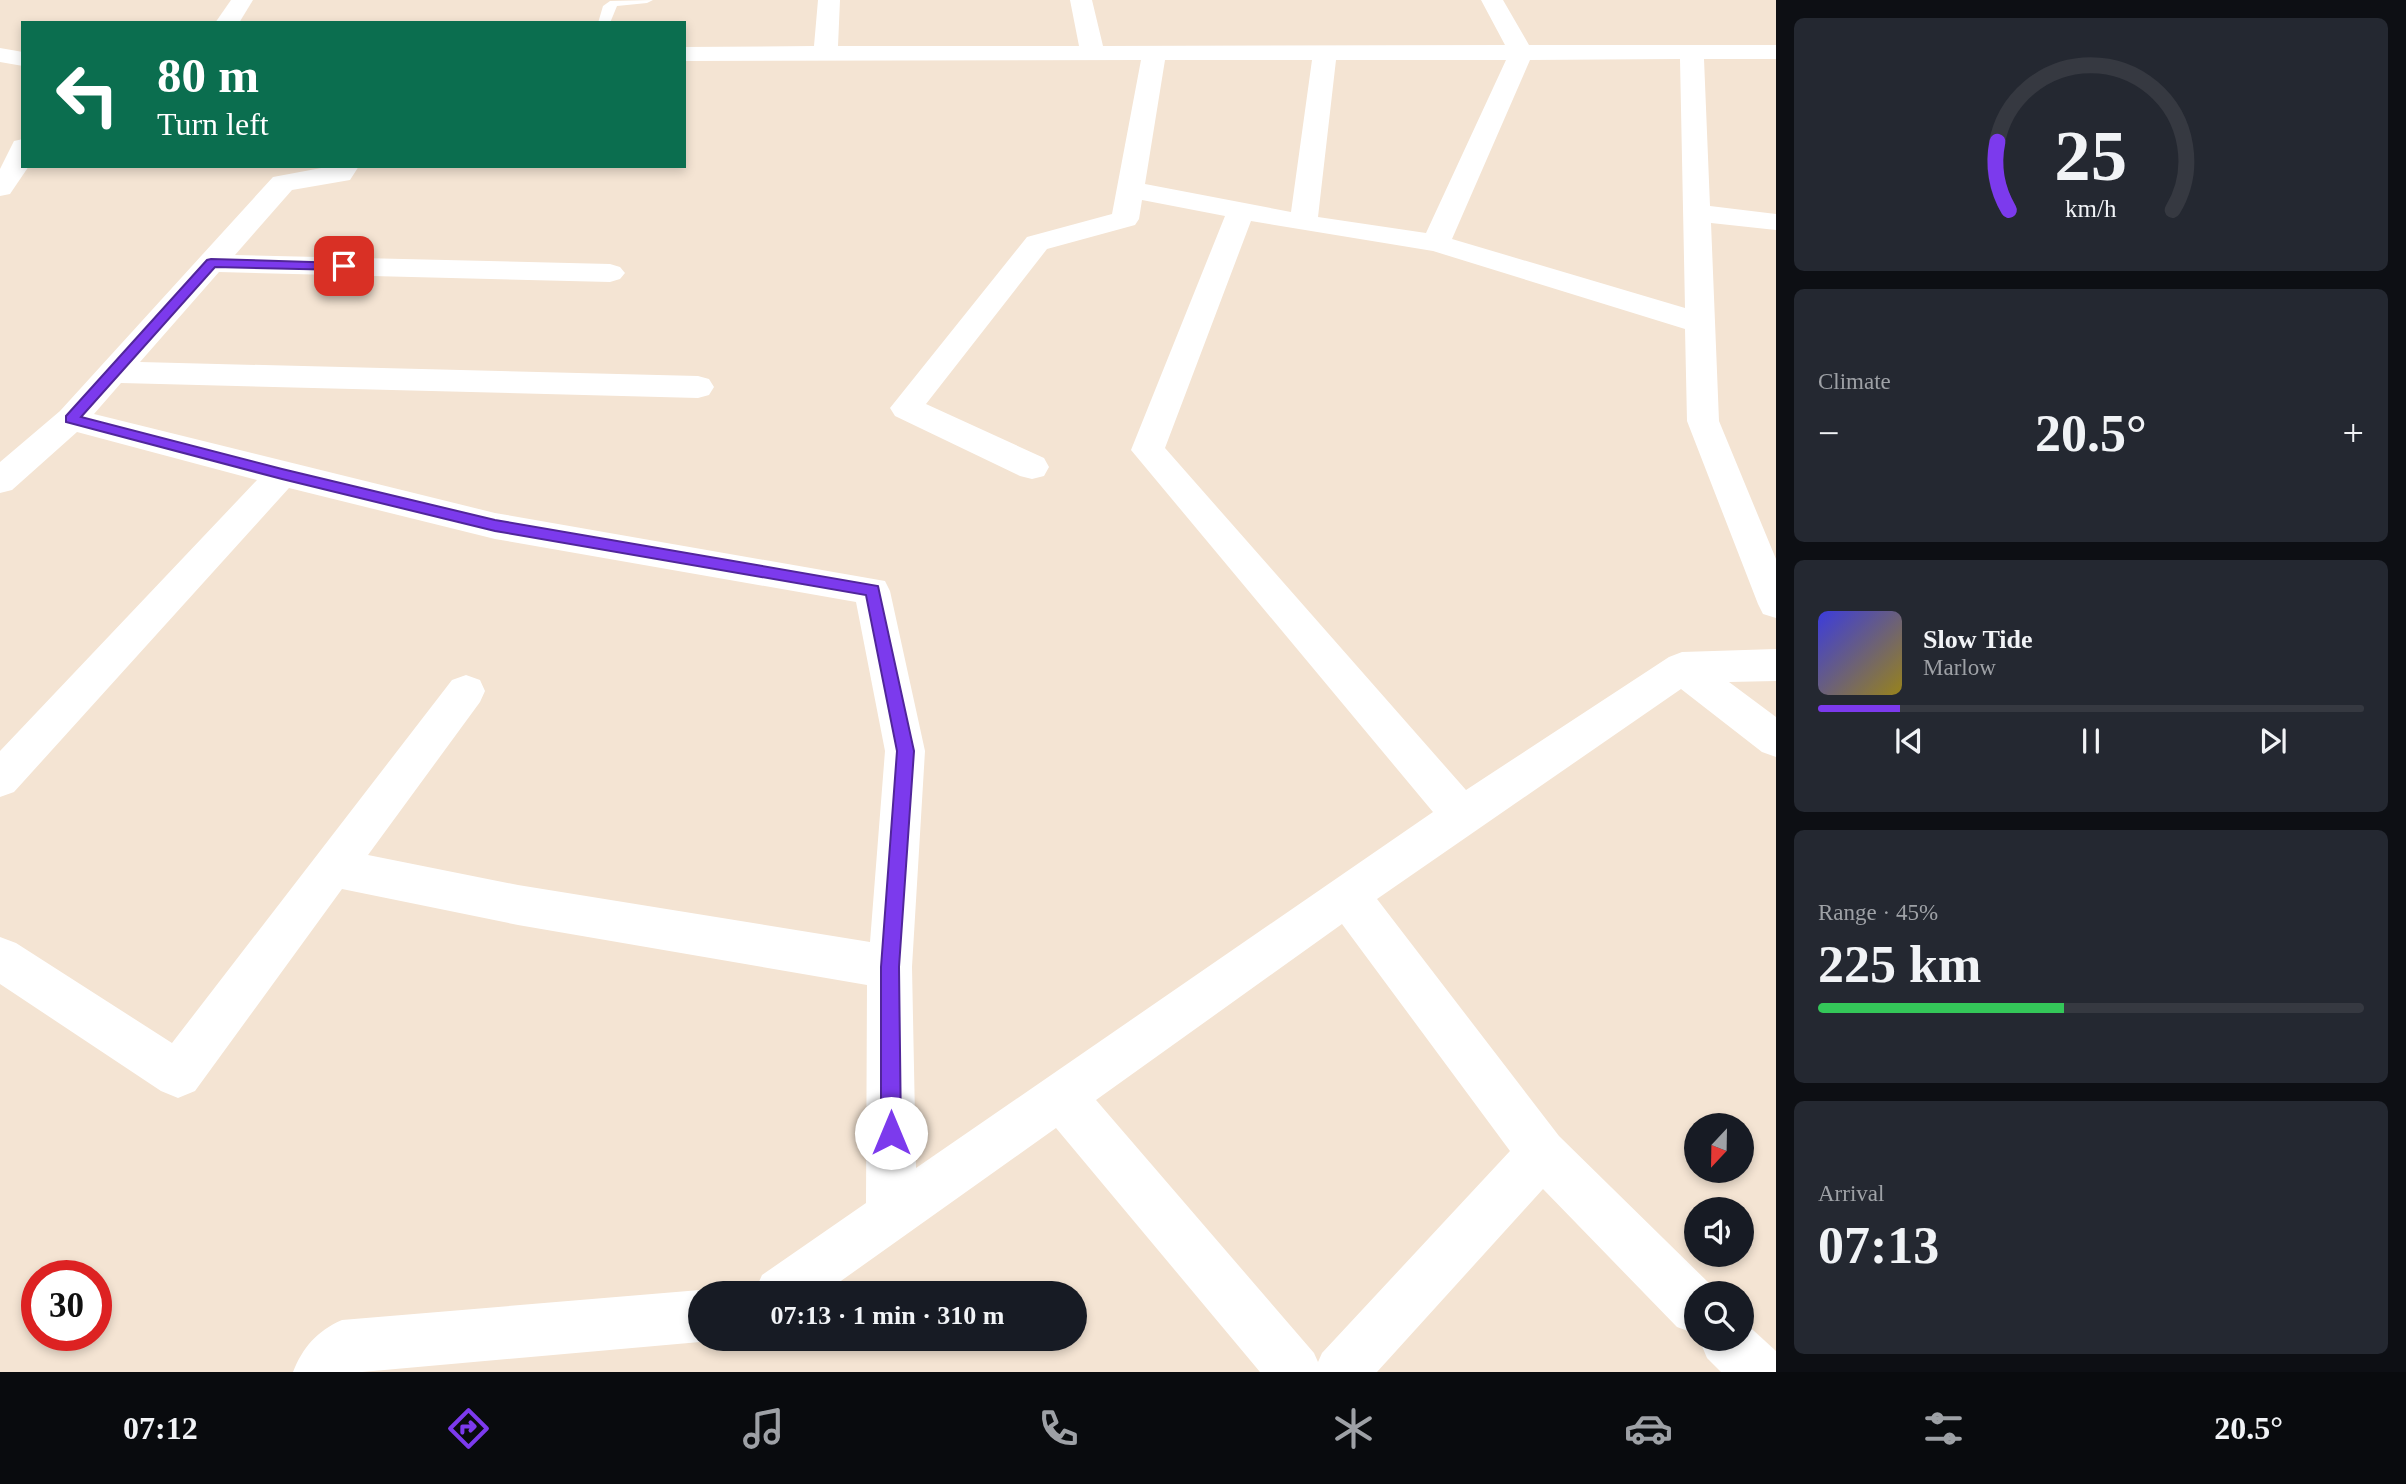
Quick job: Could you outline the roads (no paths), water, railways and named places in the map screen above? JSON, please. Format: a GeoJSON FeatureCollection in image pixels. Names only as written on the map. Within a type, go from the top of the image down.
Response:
{"type":"FeatureCollection","features":[{"type":"Feature","properties":{"kind":"street"},"geometry":{"type":"LineString","coordinates":[[228,21],[242,0]]}},
{"type":"Feature","properties":{"kind":"street"},"geometry":{"type":"LineString","coordinates":[[826,54],[829,0]]}},
{"type":"Feature","properties":{"kind":"street"},"geometry":{"type":"LineString","coordinates":[[1081,0],[1092,53]]}},
{"type":"Feature","properties":{"kind":"street"},"geometry":{"type":"LineString","coordinates":[[1492,0],[1521,52]]}},
{"type":"Feature","properties":{"kind":"street"},"geometry":{"type":"LineString","coordinates":[[1436,243],[1521,52]]}},
{"type":"Feature","properties":{"kind":"street"},"geometry":{"type":"LineString","coordinates":[[1692,52],[1703,421],[1776,604]]}},
{"type":"Feature","properties":{"kind":"street"},"geometry":{"type":"LineString","coordinates":[[686,54],[1776,52]]}},
{"type":"Feature","properties":{"kind":"street"},"geometry":{"type":"LineString","coordinates":[[1032,467],[906,408],[1037,243],[1125,219],[1154,53]]}},
{"type":"Feature","properties":{"kind":"street"},"geometry":{"type":"LineString","coordinates":[[1303,223],[1325,53]]}},
{"type":"Feature","properties":{"kind":"street"},"geometry":{"type":"LineString","coordinates":[[0,55],[21,60]]}},
{"type":"Feature","properties":{"kind":"street"},"geometry":{"type":"LineString","coordinates":[[0,188],[16,159]]}},
{"type":"Feature","properties":{"kind":"street"},"geometry":{"type":"LineString","coordinates":[[0,481],[71,419],[283,183],[340,174],[344,168]]}},
{"type":"Feature","properties":{"kind":"street"},"geometry":{"type":"LineString","coordinates":[[1130,189],[1303,223],[1436,243],[1700,323]]}},
{"type":"Feature","properties":{"kind":"street"},"geometry":{"type":"LineString","coordinates":[[1241,211],[1148,450],[1462,816]]}},
{"type":"Feature","properties":{"kind":"street"},"geometry":{"type":"LineString","coordinates":[[1697,213],[1776,222]]}},
{"type":"Feature","properties":{"kind":"street"},"geometry":{"type":"LineString","coordinates":[[211,263],[610,273]]}},
{"type":"Feature","properties":{"kind":"street"},"geometry":{"type":"LineString","coordinates":[[114,373],[698,387]]}},
{"type":"Feature","properties":{"kind":"street"},"geometry":{"type":"LineString","coordinates":[[71,419],[495,526],[872,591],[905,751],[890,967],[891,1215]]}},
{"type":"Feature","properties":{"kind":"street"},"geometry":{"type":"LineString","coordinates":[[0,779],[282,474]]}},
{"type":"Feature","properties":{"kind":"street"},"geometry":{"type":"LineString","coordinates":[[797,1281],[1462,816],[1682,668],[1776,665]]}},
{"type":"Feature","properties":{"kind":"street"},"geometry":{"type":"LineString","coordinates":[[1682,668],[1776,740]]}},
{"type":"Feature","properties":{"kind":"street"},"geometry":{"type":"LineString","coordinates":[[0,958],[178,1074],[466,691]]}},
{"type":"Feature","properties":{"kind":"street"},"geometry":{"type":"LineString","coordinates":[[333,868],[518,905],[890,967]]}},
{"type":"Feature","properties":{"kind":"street"},"geometry":{"type":"LineString","coordinates":[[1348,895],[1542,1153],[1684,1296]]}},
{"type":"Feature","properties":{"kind":"street"},"geometry":{"type":"LineString","coordinates":[[1061,1096],[1295,1372]]}},
{"type":"Feature","properties":{"kind":"street"},"geometry":{"type":"LineString","coordinates":[[1341,1372],[1542,1153]]}},
{"type":"Feature","properties":{"kind":"street"},"geometry":{"type":"LineString","coordinates":[[320,1372],[342,1347],[688,1317]]}},
{"type":"Feature","properties":{"kind":"street"},"geometry":{"type":"LineString","coordinates":[[1738,1351],[1759,1372]]}},
{"type":"Feature","properties":{"kind":"lane"},"geometry":{"type":"LineString","coordinates":[[605,21],[609,6],[614,3],[647,0]]}}]}
